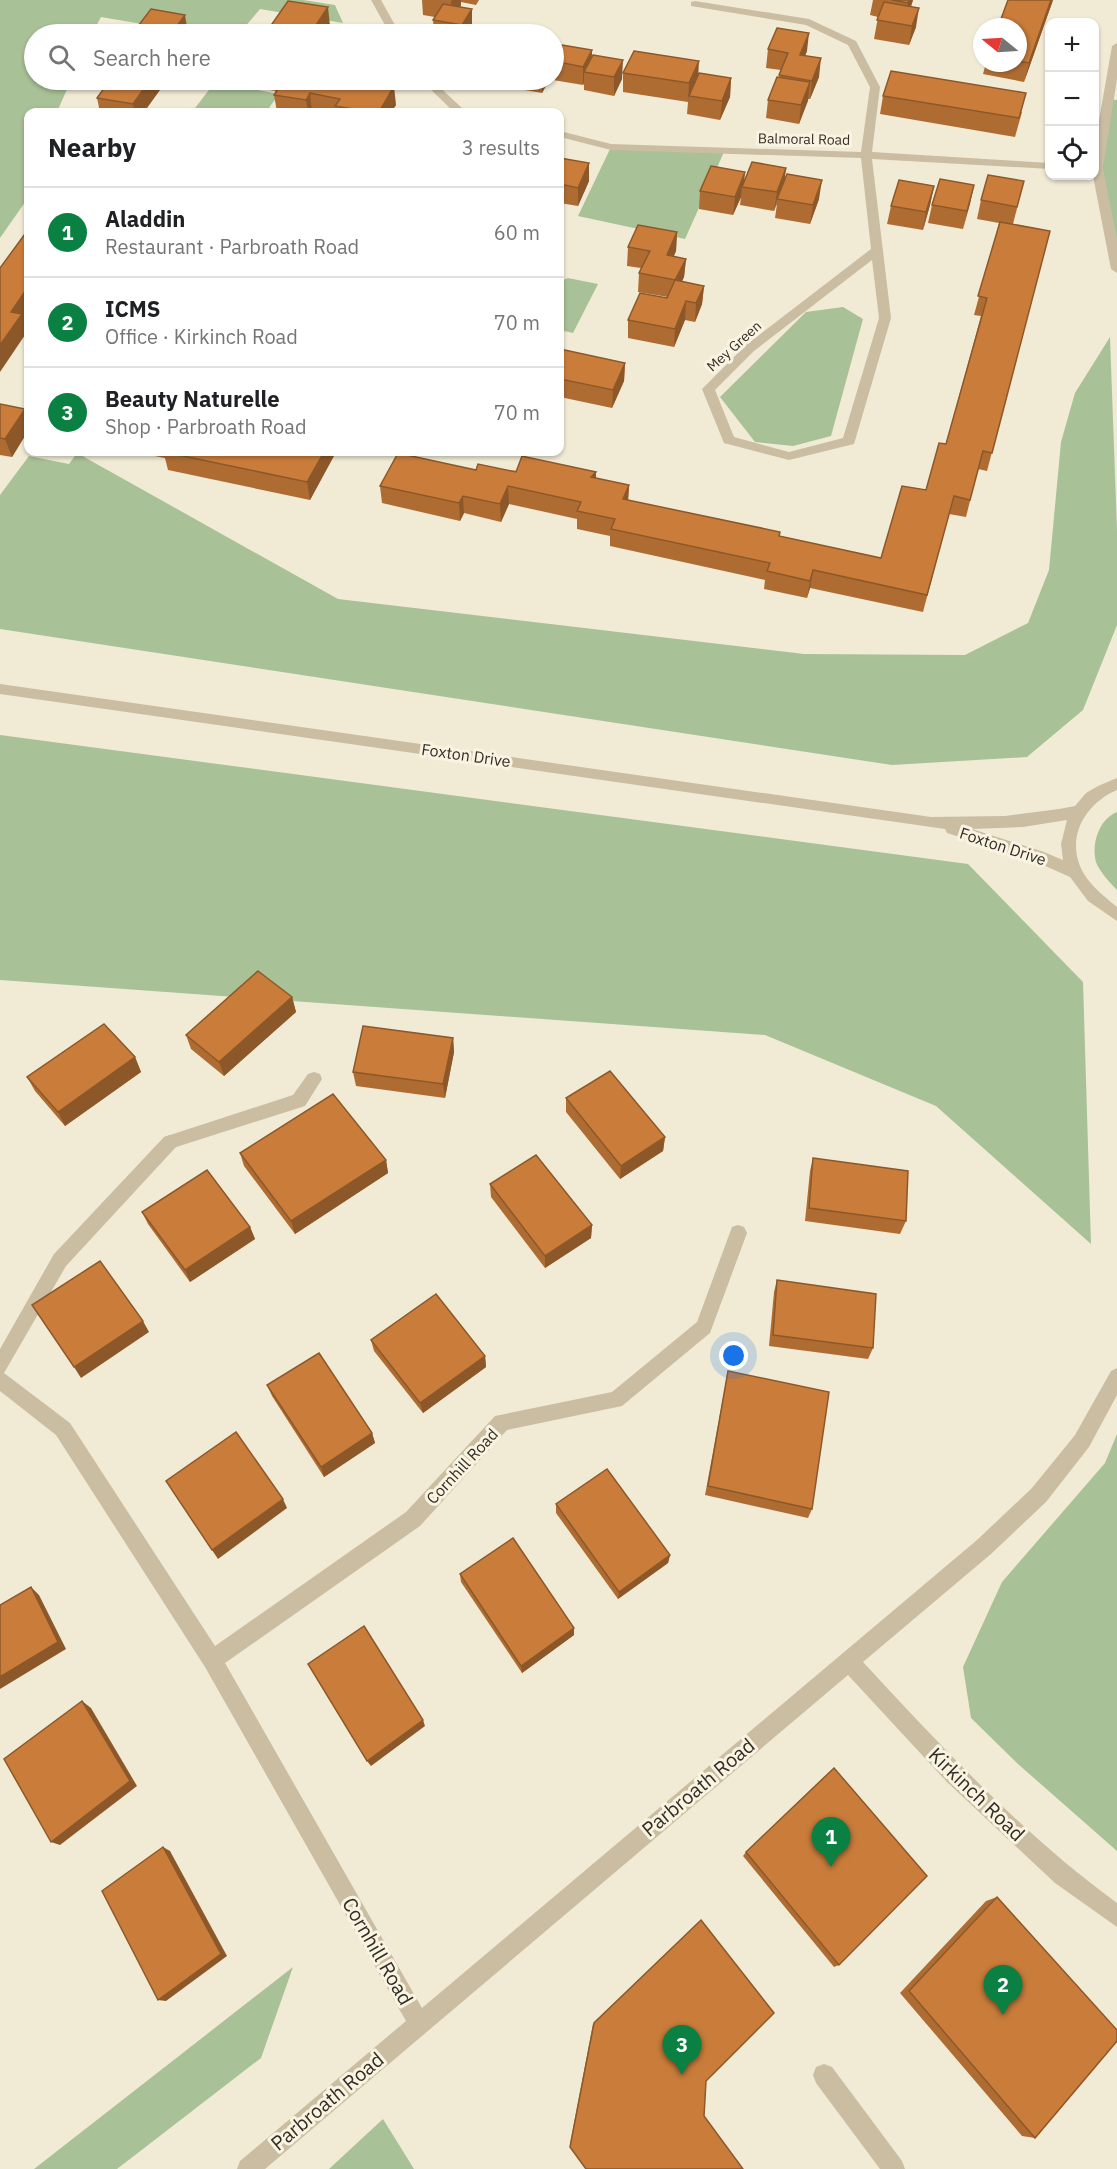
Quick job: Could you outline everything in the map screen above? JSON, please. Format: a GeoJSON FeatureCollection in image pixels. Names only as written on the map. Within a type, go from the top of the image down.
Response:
{"type":"FeatureCollection","features":[{"type":"Feature","properties":{"kind":"street"},"geometry":{"type":"LineString","coordinates":[[376,0],[389,24]]}},
{"type":"Feature","properties":{"kind":"street","name":"Mey Green"},"geometry":{"type":"LineString","coordinates":[[695,4],[809,22],[852,43],[875,87],[866,155],[878,250],[885,318],[849,441],[789,456],[729,440],[708,389],[750,348],[878,250]]}},
{"type":"Feature","properties":{"kind":"street"},"geometry":{"type":"LineString","coordinates":[[1099,151],[1117,46]]}},
{"type":"Feature","properties":{"kind":"street"},"geometry":{"type":"LineString","coordinates":[[440,90],[457,108]]}},
{"type":"Feature","properties":{"kind":"street","name":"Balmoral Road"},"geometry":{"type":"LineString","coordinates":[[564,135],[611,147],[866,155],[1045,166]]}},
{"type":"Feature","properties":{"kind":"street"},"geometry":{"type":"LineString","coordinates":[[1098,180],[1117,269]]}},
{"type":"Feature","properties":{"kind":"street","name":"Foxton Drive"},"geometry":{"type":"LineString","coordinates":[[0,689],[932,823],[999,824],[1040,820],[1079,811]]}},
{"type":"Feature","properties":{"kind":"street","name":"Foxton Drive"},"geometry":{"type":"LineString","coordinates":[[1117,773],[1111,786],[1084,802],[1071,822],[1067,845],[1074,872],[1092,896],[1117,915]]}},
{"type":"Feature","properties":{"kind":"street","name":"Foxton Drive"},"geometry":{"type":"LineString","coordinates":[[932,823],[1039,856],[1074,872]]}},
{"type":"Feature","properties":{"kind":"street"},"geometry":{"type":"LineString","coordinates":[[1103,904],[1117,931]]}},
{"type":"Feature","properties":{"kind":"street"},"geometry":{"type":"LineString","coordinates":[[0,1366],[60,1260],[170,1142],[299,1101],[314,1079]]}},
{"type":"Feature","properties":{"kind":"street","name":"Cornhill Road"},"geometry":{"type":"LineString","coordinates":[[212,1660],[412,1519],[502,1422],[616,1400],[704,1327],[738,1233]]}},
{"type":"Feature","properties":{"kind":"street","name":"Parbroath Road"},"geometry":{"type":"LineString","coordinates":[[248,2169],[984,1547],[1039,1495],[1082,1442],[1117,1377]]}},
{"type":"Feature","properties":{"kind":"street","name":"Cornhill Road"},"geometry":{"type":"LineString","coordinates":[[0,1380],[63,1429],[212,1660],[418,2023]]}},
{"type":"Feature","properties":{"kind":"street","name":"Kirkinch Road"},"geometry":{"type":"LineString","coordinates":[[848,1661],[954,1775],[1062,1876],[1117,1916]]}},
{"type":"Feature","properties":{"kind":"street"},"geometry":{"type":"LineString","coordinates":[[824,2075],[894,2169]]}},
{"type":"Feature","properties":{"kind":"green space"},"geometry":{"type":"Polygon","coordinates":[[[0,0],[303,0],[335,5],[343,23],[260,9],[247,24],[142,24],[101,17],[97,24],[24,24],[24,90],[67,90],[59,108],[24,108],[24,204],[0,238],[0,0]]]}},
{"type":"Feature","properties":{"kind":"green space"},"geometry":{"type":"Polygon","coordinates":[[[209,90],[258,90],[279,94],[269,108],[195,108],[209,90]]]}},
{"type":"Feature","properties":{"kind":"green space"},"geometry":{"type":"Polygon","coordinates":[[[1108,99],[1117,100],[1117,269],[1099,178],[1099,155],[1108,99]]]}},
{"type":"Feature","properties":{"kind":"green space"},"geometry":{"type":"Polygon","coordinates":[[[611,147],[724,152],[685,239],[578,216],[611,147]]]}},
{"type":"Feature","properties":{"kind":"green space"},"geometry":{"type":"Polygon","coordinates":[[[568,278],[598,284],[573,333],[564,331],[564,280],[568,278]]]}},
{"type":"Feature","properties":{"kind":"green space"},"geometry":{"type":"Polygon","coordinates":[[[843,307],[863,319],[831,436],[793,446],[755,442],[720,397],[806,312],[843,307]]]}},
{"type":"Feature","properties":{"kind":"green space"},"geometry":{"type":"Polygon","coordinates":[[[1110,337],[1117,530],[1117,625],[1083,710],[1027,757],[892,765],[0,629],[0,495],[29,456],[69,464],[75,456],[82,456],[338,599],[804,654],[965,655],[1028,623],[1049,570],[1061,442],[1075,393],[1110,337]]]}},
{"type":"Feature","properties":{"kind":"green space"},"geometry":{"type":"Polygon","coordinates":[[[0,735],[968,864],[1083,982],[1091,1244],[936,1106],[765,1035],[0,980],[0,735]]]}},
{"type":"Feature","properties":{"kind":"green space"},"geometry":{"type":"Polygon","coordinates":[[[1117,812],[1117,890],[1098,866],[1095,848],[1101,826],[1105,820],[1117,812]]]}},
{"type":"Feature","properties":{"kind":"green space"},"geometry":{"type":"Polygon","coordinates":[[[1117,1434],[1117,1851],[1018,1764],[971,1718],[963,1667],[1002,1582],[1105,1463],[1117,1434]]]}},
{"type":"Feature","properties":{"kind":"green space"},"geometry":{"type":"Polygon","coordinates":[[[293,1967],[261,2058],[117,2169],[34,2169],[293,1967]]]}},
{"type":"Feature","properties":{"kind":"green space"},"geometry":{"type":"Polygon","coordinates":[[[383,2119],[414,2169],[329,2169],[383,2119]]]}},
{"type":"Feature","properties":{"kind":"building"},"geometry":{"type":"Polygon","coordinates":[[[892,0],[909,0],[908,3],[892,0]]]}},
{"type":"Feature","properties":{"kind":"building"},"geometry":{"type":"Polygon","coordinates":[[[1008,0],[1051,0],[1029,63],[1027,63],[1027,18],[1001,18],[1008,0]]]}},
{"type":"Feature","properties":{"kind":"building"},"geometry":{"type":"Polygon","coordinates":[[[288,1],[328,7],[317,24],[272,24],[288,1]]]}},
{"type":"Feature","properties":{"kind":"building"},"geometry":{"type":"Polygon","coordinates":[[[884,2],[919,8],[912,26],[877,20],[884,2]]]}},
{"type":"Feature","properties":{"kind":"building"},"geometry":{"type":"Polygon","coordinates":[[[443,4],[472,9],[463,24],[433,20],[443,4]]]}},
{"type":"Feature","properties":{"kind":"building"},"geometry":{"type":"Polygon","coordinates":[[[151,9],[185,15],[178,24],[140,24],[151,9]]]}},
{"type":"Feature","properties":{"kind":"building"},"geometry":{"type":"Polygon","coordinates":[[[777,28],[809,33],[800,55],[821,58],[812,81],[779,75],[788,53],[768,49],[777,28]]]}},
{"type":"Feature","properties":{"kind":"building"},"geometry":{"type":"Polygon","coordinates":[[[564,45],[592,50],[583,67],[564,63],[564,45]]]}},
{"type":"Feature","properties":{"kind":"building"},"geometry":{"type":"Polygon","coordinates":[[[634,51],[699,61],[689,83],[623,73],[634,51]]]}},
{"type":"Feature","properties":{"kind":"building"},"geometry":{"type":"Polygon","coordinates":[[[593,55],[623,60],[614,77],[584,72],[593,55]]]}},
{"type":"Feature","properties":{"kind":"building"},"geometry":{"type":"Polygon","coordinates":[[[891,71],[1026,93],[1019,118],[883,96],[891,71]]]}},
{"type":"Feature","properties":{"kind":"building"},"geometry":{"type":"Polygon","coordinates":[[[699,73],[731,78],[722,101],[689,96],[699,73]]]}},
{"type":"Feature","properties":{"kind":"building"},"geometry":{"type":"Polygon","coordinates":[[[777,77],[810,82],[801,105],[768,100],[777,77]]]}},
{"type":"Feature","properties":{"kind":"building"},"geometry":{"type":"Polygon","coordinates":[[[103,90],[143,90],[133,104],[97,98],[103,90]]]}},
{"type":"Feature","properties":{"kind":"building"},"geometry":{"type":"Polygon","coordinates":[[[277,90],[392,90],[381,108],[335,106],[340,99],[310,93],[306,100],[274,95],[277,90]]]}},
{"type":"Feature","properties":{"kind":"building"},"geometry":{"type":"Polygon","coordinates":[[[564,159],[589,163],[578,188],[564,185],[564,159]]]}},
{"type":"Feature","properties":{"kind":"building"},"geometry":{"type":"Polygon","coordinates":[[[752,162],[786,168],[777,192],[742,187],[752,162]]]}},
{"type":"Feature","properties":{"kind":"building"},"geometry":{"type":"Polygon","coordinates":[[[711,166],[745,172],[735,197],[700,191],[711,166]]]}},
{"type":"Feature","properties":{"kind":"building"},"geometry":{"type":"Polygon","coordinates":[[[787,174],[822,180],[813,205],[777,199],[787,174]]]}},
{"type":"Feature","properties":{"kind":"building"},"geometry":{"type":"Polygon","coordinates":[[[988,175],[1024,181],[1017,207],[981,200],[988,175]]]}},
{"type":"Feature","properties":{"kind":"building"},"geometry":{"type":"Polygon","coordinates":[[[940,179],[974,185],[967,211],[932,205],[940,179]]]}},
{"type":"Feature","properties":{"kind":"building"},"geometry":{"type":"Polygon","coordinates":[[[899,180],[934,186],[926,212],[891,206],[899,180]]]}},
{"type":"Feature","properties":{"kind":"building"},"geometry":{"type":"Polygon","coordinates":[[[1000,222],[1050,231],[992,453],[983,451],[970,500],[954,496],[927,595],[813,570],[810,581],[767,571],[770,563],[611,529],[615,519],[577,511],[581,502],[508,486],[500,504],[463,496],[459,503],[380,486],[396,456],[412,456],[476,470],[478,464],[516,472],[522,456],[596,472],[591,477],[629,485],[623,499],[780,532],[779,536],[881,558],[902,486],[926,490],[939,443],[946,444],[987,298],[978,296],[1000,222]]]}},
{"type":"Feature","properties":{"kind":"building"},"geometry":{"type":"Polygon","coordinates":[[[638,225],[677,232],[667,255],[686,259],[675,280],[639,273],[650,251],[628,247],[638,225]]]}},
{"type":"Feature","properties":{"kind":"building"},"geometry":{"type":"Polygon","coordinates":[[[24,235],[24,293],[11,312],[22,314],[0,345],[0,268],[24,235]]]}},
{"type":"Feature","properties":{"kind":"building"},"geometry":{"type":"Polygon","coordinates":[[[675,280],[704,286],[696,303],[686,301],[675,329],[628,320],[640,293],[667,298],[675,280]]]}},
{"type":"Feature","properties":{"kind":"building"},"geometry":{"type":"Polygon","coordinates":[[[564,350],[625,363],[613,390],[564,380],[564,350]]]}},
{"type":"Feature","properties":{"kind":"building"},"geometry":{"type":"Polygon","coordinates":[[[0,404],[24,409],[5,439],[0,438],[0,404]]]}},
{"type":"Feature","properties":{"kind":"building"},"geometry":{"type":"Polygon","coordinates":[[[183,456],[322,456],[307,482],[183,456]]]}},
{"type":"Feature","properties":{"kind":"building"},"geometry":{"type":"Polygon","coordinates":[[[258,971],[292,997],[219,1062],[186,1035],[258,971]]]}},
{"type":"Feature","properties":{"kind":"building"},"geometry":{"type":"Polygon","coordinates":[[[104,1024],[135,1057],[58,1112],[27,1077],[104,1024]]]}},
{"type":"Feature","properties":{"kind":"building"},"geometry":{"type":"Polygon","coordinates":[[[363,1026],[453,1038],[443,1084],[353,1072],[363,1026]]]}},
{"type":"Feature","properties":{"kind":"building"},"geometry":{"type":"Polygon","coordinates":[[[610,1071],[665,1137],[621,1166],[566,1098],[610,1071]]]}},
{"type":"Feature","properties":{"kind":"building"},"geometry":{"type":"Polygon","coordinates":[[[333,1094],[386,1160],[291,1221],[240,1153],[333,1094]]]}},
{"type":"Feature","properties":{"kind":"building"},"geometry":{"type":"Polygon","coordinates":[[[536,1155],[592,1225],[545,1256],[490,1184],[536,1155]]]}},
{"type":"Feature","properties":{"kind":"building"},"geometry":{"type":"Polygon","coordinates":[[[813,1158],[908,1171],[906,1221],[809,1208],[813,1158]]]}},
{"type":"Feature","properties":{"kind":"building"},"geometry":{"type":"Polygon","coordinates":[[[207,1170],[250,1227],[185,1270],[142,1212],[207,1170]]]}},
{"type":"Feature","properties":{"kind":"building"},"geometry":{"type":"Polygon","coordinates":[[[100,1261],[143,1321],[74,1367],[32,1305],[100,1261]]]}},
{"type":"Feature","properties":{"kind":"building"},"geometry":{"type":"Polygon","coordinates":[[[777,1280],[876,1294],[873,1348],[773,1335],[777,1280]]]}},
{"type":"Feature","properties":{"kind":"building"},"geometry":{"type":"Polygon","coordinates":[[[436,1294],[485,1356],[420,1403],[371,1340],[436,1294]]]}},
{"type":"Feature","properties":{"kind":"building"},"geometry":{"type":"Polygon","coordinates":[[[319,1353],[372,1433],[321,1467],[267,1385],[319,1353]]]}},
{"type":"Feature","properties":{"kind":"building"},"geometry":{"type":"Polygon","coordinates":[[[728,1371],[829,1392],[812,1509],[708,1486],[728,1371]]]}},
{"type":"Feature","properties":{"kind":"building"},"geometry":{"type":"Polygon","coordinates":[[[236,1432],[283,1499],[212,1550],[166,1481],[236,1432]]]}},
{"type":"Feature","properties":{"kind":"building"},"geometry":{"type":"Polygon","coordinates":[[[607,1469],[670,1555],[619,1592],[556,1504],[607,1469]]]}},
{"type":"Feature","properties":{"kind":"building"},"geometry":{"type":"Polygon","coordinates":[[[513,1538],[574,1628],[521,1666],[460,1574],[513,1538]]]}},
{"type":"Feature","properties":{"kind":"building"},"geometry":{"type":"Polygon","coordinates":[[[31,1587],[58,1642],[0,1677],[0,1605],[31,1587]]]}},
{"type":"Feature","properties":{"kind":"building"},"geometry":{"type":"Polygon","coordinates":[[[364,1626],[423,1720],[367,1761],[308,1664],[364,1626]]]}},
{"type":"Feature","properties":{"kind":"building"},"geometry":{"type":"Polygon","coordinates":[[[82,1701],[130,1781],[51,1842],[4,1759],[82,1701]]]}},
{"type":"Feature","properties":{"kind":"building"},"geometry":{"type":"Polygon","coordinates":[[[834,1768],[927,1876],[839,1965],[746,1852],[834,1768]]]}},
{"type":"Feature","properties":{"kind":"building"},"geometry":{"type":"Polygon","coordinates":[[[163,1847],[221,1954],[158,2000],[102,1891],[163,1847]]]}},
{"type":"Feature","properties":{"kind":"building"},"geometry":{"type":"Polygon","coordinates":[[[997,1897],[1117,2030],[1117,2041],[1035,2138],[909,1991],[997,1897]]]}},
{"type":"Feature","properties":{"kind":"building"},"geometry":{"type":"Polygon","coordinates":[[[701,1920],[774,2013],[706,2081],[704,2116],[743,2169],[586,2169],[570,2147],[594,2023],[701,1920]]]}},
{"type":"Feature","properties":{"kind":"place","name":"Aladdin"},"geometry":{"type":"Point","coordinates":[831,1867]}},
{"type":"Feature","properties":{"kind":"place","name":"ICMS"},"geometry":{"type":"Point","coordinates":[1003,2015]}},
{"type":"Feature","properties":{"kind":"place","name":"Beauty Naturelle"},"geometry":{"type":"Point","coordinates":[682,2075]}}]}
